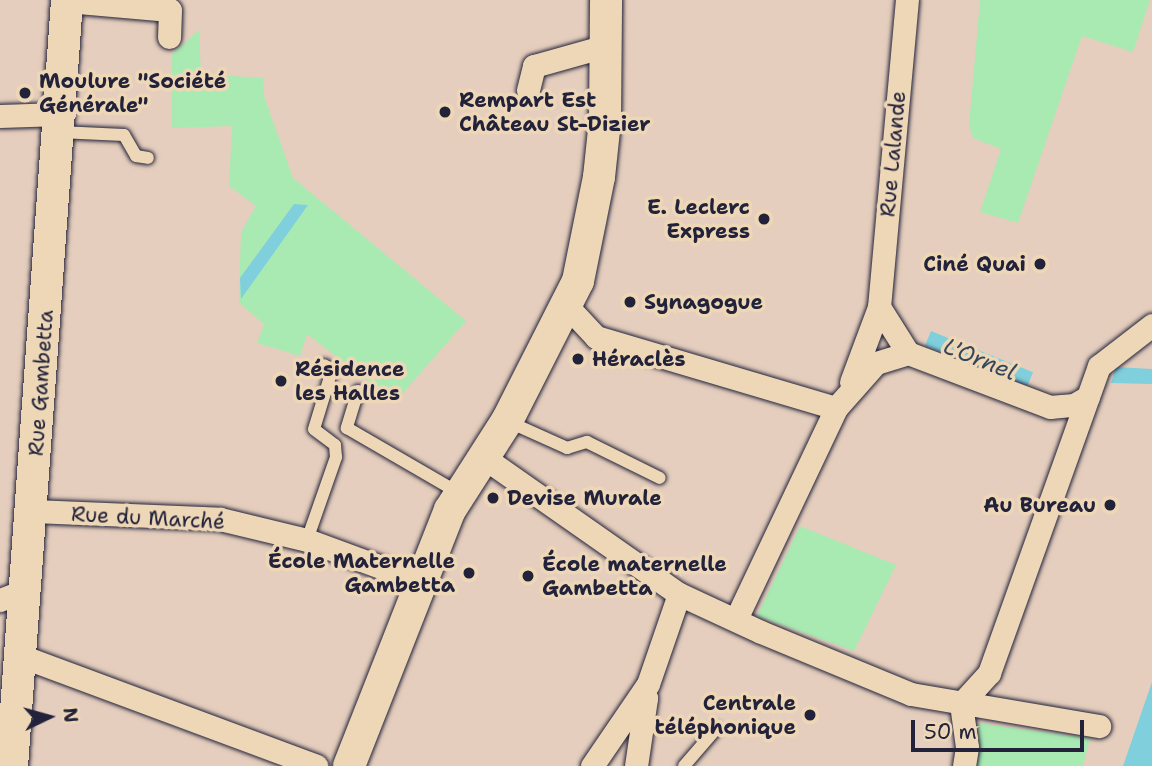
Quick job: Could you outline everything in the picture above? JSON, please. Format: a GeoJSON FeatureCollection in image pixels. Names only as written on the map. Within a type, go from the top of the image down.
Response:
{"type":"FeatureCollection","features":[{"type":"Feature","properties":{"kind":"main road"},"geometry":{"type":"LineString","coordinates":[[349,766],[421,582],[461,494],[491,462],[507,421],[568,307],[578,281],[599,177],[605,121],[606,0]]}},
{"type":"Feature","properties":{"kind":"main road","name":"Rue Gambetta"},"geometry":{"type":"LineString","coordinates":[[12,766],[21,656],[13,595],[33,511],[67,1]]}},
{"type":"Feature","properties":{"kind":"street","name":"Rue Lalande"},"geometry":{"type":"LineString","coordinates":[[843,400],[879,307],[907,0]]}},
{"type":"Feature","properties":{"kind":"street"},"geometry":{"type":"LineString","coordinates":[[67,1],[170,10],[169,37]]}},
{"type":"Feature","properties":{"kind":"street"},"geometry":{"type":"LineString","coordinates":[[528,90],[534,66],[605,46]]}},
{"type":"Feature","properties":{"kind":"street"},"geometry":{"type":"LineString","coordinates":[[0,116],[59,123]]}},
{"type":"Feature","properties":{"kind":"street"},"geometry":{"type":"LineString","coordinates":[[568,307],[592,335]]}},
{"type":"Feature","properties":{"kind":"street"},"geometry":{"type":"LineString","coordinates":[[879,307],[908,353],[1050,407],[1074,405],[1088,397]]}},
{"type":"Feature","properties":{"kind":"street"},"geometry":{"type":"LineString","coordinates":[[961,704],[989,673],[1099,366],[1152,325]]}},
{"type":"Feature","properties":{"kind":"street"},"geometry":{"type":"LineString","coordinates":[[553,335],[592,335],[843,400]]}},
{"type":"Feature","properties":{"kind":"street"},"geometry":{"type":"LineString","coordinates":[[736,619],[843,400],[876,363],[908,353]]}},
{"type":"Feature","properties":{"kind":"street"},"geometry":{"type":"LineString","coordinates":[[491,462],[679,594],[736,619],[911,694],[1098,726]]}},
{"type":"Feature","properties":{"kind":"street","name":"Rue du Marché"},"geometry":{"type":"LineString","coordinates":[[33,511],[220,519],[307,540],[421,582]]}},
{"type":"Feature","properties":{"kind":"street"},"geometry":{"type":"LineString","coordinates":[[595,766],[648,684],[679,594]]}},
{"type":"Feature","properties":{"kind":"street"},"geometry":{"type":"LineString","coordinates":[[21,656],[316,766]]}},
{"type":"Feature","properties":{"kind":"street"},"geometry":{"type":"LineString","coordinates":[[595,766],[646,698],[636,766]]}},
{"type":"Feature","properties":{"kind":"street"},"geometry":{"type":"LineString","coordinates":[[961,704],[967,747],[964,766]]}},
{"type":"Feature","properties":{"kind":"lane"},"geometry":{"type":"LineString","coordinates":[[59,123],[124,135],[136,156],[148,158]]}},
{"type":"Feature","properties":{"kind":"lane"},"geometry":{"type":"LineString","coordinates":[[307,540],[336,457],[335,445],[314,429],[332,370],[324,365]]}},
{"type":"Feature","properties":{"kind":"lane"},"geometry":{"type":"LineString","coordinates":[[358,391],[347,428],[461,494]]}},
{"type":"Feature","properties":{"kind":"lane"},"geometry":{"type":"LineString","coordinates":[[507,421],[567,448],[587,442],[660,478]]}},
{"type":"Feature","properties":{"kind":"lane"},"geometry":{"type":"LineString","coordinates":[[684,766],[694,759],[716,729]]}},
{"type":"Feature","properties":{"kind":"green space"},"geometry":{"type":"Polygon","coordinates":[[[980,0],[1150,0],[1133,52],[1082,36],[1018,223],[980,212],[1001,149],[973,138],[969,125],[980,0]]]}},
{"type":"Feature","properties":{"kind":"green space"},"geometry":{"type":"Polygon","coordinates":[[[199,30],[201,74],[263,78],[264,96],[293,178],[466,321],[395,402],[307,334],[300,356],[257,343],[264,324],[239,303],[241,232],[256,206],[229,186],[232,126],[172,128],[172,54],[199,30]]]}},
{"type":"Feature","properties":{"kind":"green space"},"geometry":{"type":"Polygon","coordinates":[[[800,526],[896,565],[854,651],[757,616],[800,526]]]}},
{"type":"Feature","properties":{"kind":"green space"},"geometry":{"type":"Polygon","coordinates":[[[977,723],[1090,738],[1083,766],[970,766],[977,723]]]}},
{"type":"Feature","properties":{"kind":"water"},"geometry":{"type":"Polygon","coordinates":[[[294,204],[308,205],[241,299],[240,278],[294,204]]]}},
{"type":"Feature","properties":{"kind":"water","name":"L'Ornel"},"geometry":{"type":"Polygon","coordinates":[[[931,331],[1033,372],[1027,387],[925,346],[931,331]]]}},
{"type":"Feature","properties":{"kind":"water"},"geometry":{"type":"Polygon","coordinates":[[[1116,367],[1152,369],[1152,384],[1111,383],[1116,367]]]}},
{"type":"Feature","properties":{"kind":"water"},"geometry":{"type":"Polygon","coordinates":[[[1152,682],[1152,766],[1123,766],[1152,682]]]}},
{"type":"Feature","properties":{"kind":"place","name":"Moulure \"Société Générale\""},"geometry":{"type":"Point","coordinates":[25,93]}},
{"type":"Feature","properties":{"kind":"place","name":"Rempart Est Château St-Dizier"},"geometry":{"type":"Point","coordinates":[445,112]}},
{"type":"Feature","properties":{"kind":"place","name":"E. Leclerc Express"},"geometry":{"type":"Point","coordinates":[764,219]}},
{"type":"Feature","properties":{"kind":"place","name":"Ciné Quai"},"geometry":{"type":"Point","coordinates":[1040,264]}},
{"type":"Feature","properties":{"kind":"place","name":"Synagogue"},"geometry":{"type":"Point","coordinates":[630,302]}},
{"type":"Feature","properties":{"kind":"place","name":"Héraclès"},"geometry":{"type":"Point","coordinates":[578,359]}},
{"type":"Feature","properties":{"kind":"place","name":"Résidence les Halles"},"geometry":{"type":"Point","coordinates":[281,381]}},
{"type":"Feature","properties":{"kind":"place","name":"Devise Murale"},"geometry":{"type":"Point","coordinates":[493,498]}},
{"type":"Feature","properties":{"kind":"place","name":"Au Bureau"},"geometry":{"type":"Point","coordinates":[1110,505]}},
{"type":"Feature","properties":{"kind":"place","name":"École Maternelle Gambetta"},"geometry":{"type":"Point","coordinates":[469,573]}},
{"type":"Feature","properties":{"kind":"place","name":"École maternelle Gambetta"},"geometry":{"type":"Point","coordinates":[528,576]}},
{"type":"Feature","properties":{"kind":"place","name":"Centrale téléphonique"},"geometry":{"type":"Point","coordinates":[810,715]}}]}
